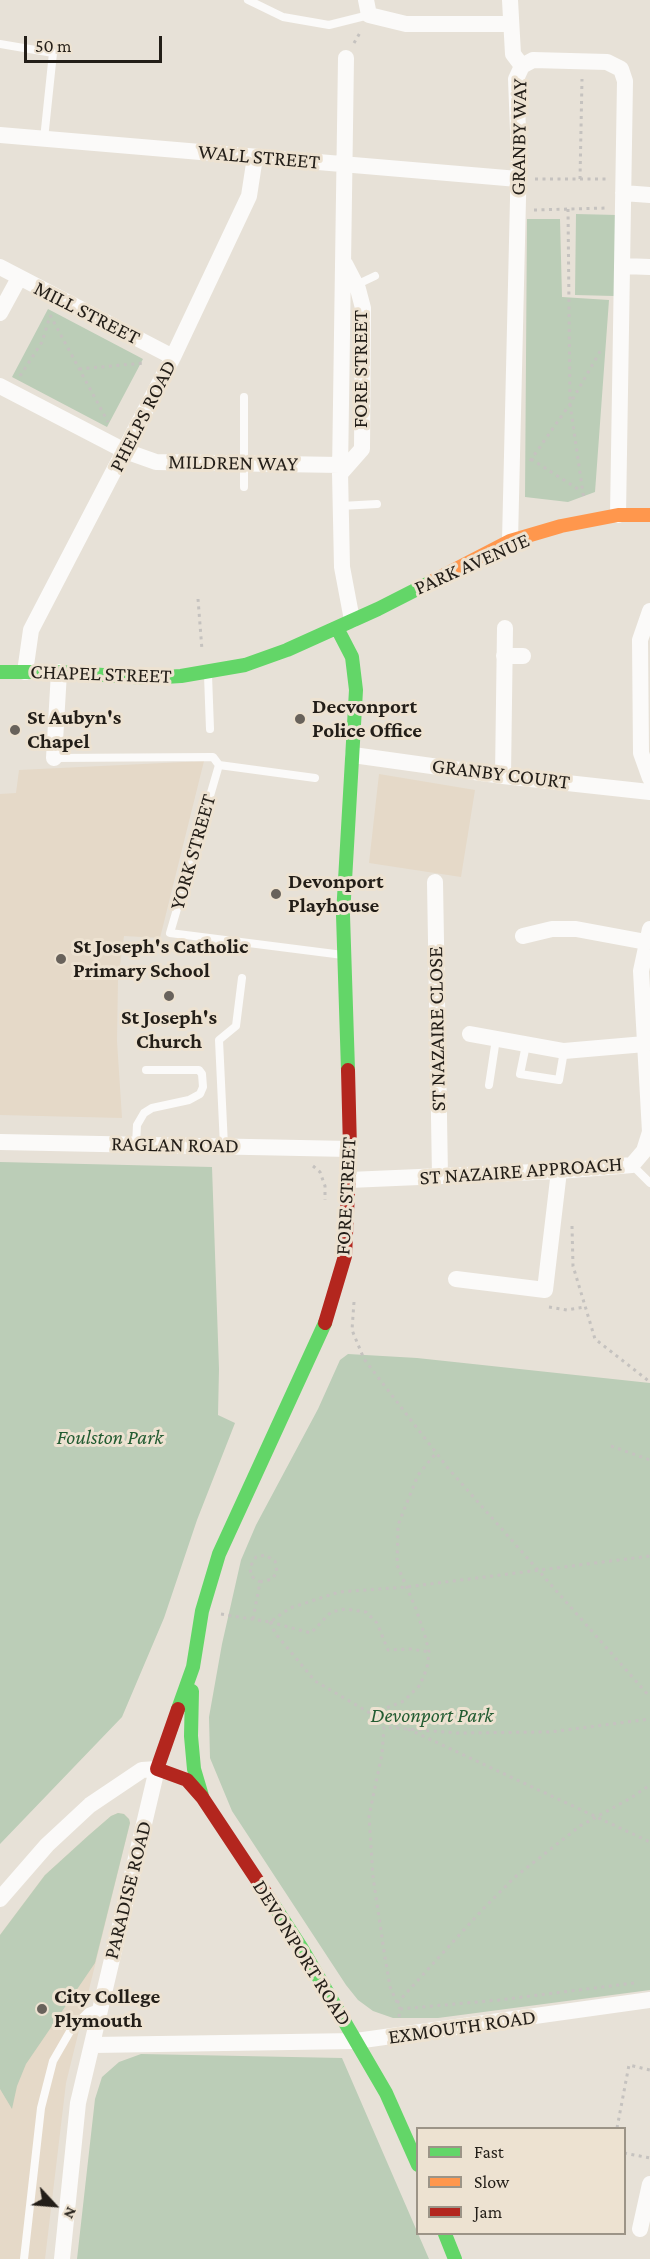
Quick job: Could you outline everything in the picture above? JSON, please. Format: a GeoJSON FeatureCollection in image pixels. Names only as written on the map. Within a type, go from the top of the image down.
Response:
{"type":"FeatureCollection","features":[{"type":"Feature","properties":{"kind":"street"},"geometry":{"type":"LineString","coordinates":[[510,0],[513,54],[522,66]]}},
{"type":"Feature","properties":{"kind":"street"},"geometry":{"type":"LineString","coordinates":[[368,8],[406,24],[511,24]]}},
{"type":"Feature","properties":{"kind":"street","name":"FORE STREET"},"geometry":{"type":"LineString","coordinates":[[157,1769],[193,1667],[202,1611],[219,1554],[324,1325],[345,1256],[350,1149],[343,915],[356,690],[352,657],[344,624],[340,470],[346,58]]}},
{"type":"Feature","properties":{"kind":"street","name":"GRANBY WAY"},"geometry":{"type":"LineString","coordinates":[[510,541],[518,179],[516,80],[522,66],[533,60],[607,62],[621,69],[625,81],[618,515]]}},
{"type":"Feature","properties":{"kind":"street","name":"WALL STREET"},"geometry":{"type":"LineString","coordinates":[[0,135],[518,179]]}},
{"type":"Feature","properties":{"kind":"street","name":"PHELPS ROAD"},"geometry":{"type":"LineString","coordinates":[[25,672],[31,630],[173,357],[249,196],[255,157]]}},
{"type":"Feature","properties":{"kind":"street"},"geometry":{"type":"LineString","coordinates":[[623,193],[650,195]]}},
{"type":"Feature","properties":{"kind":"street","name":"FORE STREET"},"geometry":{"type":"LineString","coordinates":[[340,470],[362,449],[363,308],[356,285],[343,261]]}},
{"type":"Feature","properties":{"kind":"street"},"geometry":{"type":"LineString","coordinates":[[622,266],[650,267]]}},
{"type":"Feature","properties":{"kind":"street","name":"MILL STREET"},"geometry":{"type":"LineString","coordinates":[[0,267],[173,357]]}},
{"type":"Feature","properties":{"kind":"street"},"geometry":{"type":"LineString","coordinates":[[0,313],[19,278]]}},
{"type":"Feature","properties":{"kind":"street","name":"MILDREN WAY"},"geometry":{"type":"LineString","coordinates":[[5,389],[125,451],[156,462],[340,470]]}},
{"type":"Feature","properties":{"kind":"street","name":"PARK AVENUE"},"geometry":{"type":"LineString","coordinates":[[344,624],[510,541],[561,526],[618,515],[650,515]]}},
{"type":"Feature","properties":{"kind":"street"},"geometry":{"type":"LineString","coordinates":[[650,611],[640,640],[641,753],[650,778]]}},
{"type":"Feature","properties":{"kind":"street","name":"CHAPEL STREET"},"geometry":{"type":"LineString","coordinates":[[0,672],[59,672],[148,678],[181,676],[245,665],[344,624]]}},
{"type":"Feature","properties":{"kind":"street"},"geometry":{"type":"LineString","coordinates":[[503,776],[505,628]]}},
{"type":"Feature","properties":{"kind":"street"},"geometry":{"type":"LineString","coordinates":[[504,656],[524,656]]}},
{"type":"Feature","properties":{"kind":"street"},"geometry":{"type":"LineString","coordinates":[[54,758],[59,672]]}},
{"type":"Feature","properties":{"kind":"street","name":"GRANBY COURT"},"geometry":{"type":"LineString","coordinates":[[353,755],[503,776],[650,792]]}},
{"type":"Feature","properties":{"kind":"street","name":"ST NAZAIRE CLOSE"},"geometry":{"type":"LineString","coordinates":[[435,882],[440,1176]]}},
{"type":"Feature","properties":{"kind":"street"},"geometry":{"type":"LineString","coordinates":[[523,936],[552,929],[576,929],[648,936]]}},
{"type":"Feature","properties":{"kind":"street","name":"ST NAZAIRE APPROACH"},"geometry":{"type":"LineString","coordinates":[[349,1180],[559,1171],[632,1165],[644,1151],[650,1132],[641,971],[648,936]]}},
{"type":"Feature","properties":{"kind":"street"},"geometry":{"type":"LineString","coordinates":[[470,1034],[564,1050],[645,1044]]}},
{"type":"Feature","properties":{"kind":"street","name":"RAGLAN ROAD"},"geometry":{"type":"LineString","coordinates":[[0,1142],[350,1149]]}},
{"type":"Feature","properties":{"kind":"street"},"geometry":{"type":"LineString","coordinates":[[456,1279],[545,1290],[559,1171]]}},
{"type":"Feature","properties":{"kind":"street"},"geometry":{"type":"LineString","coordinates":[[193,1667],[191,1736],[194,1769],[202,1797]]}},
{"type":"Feature","properties":{"kind":"street"},"geometry":{"type":"LineString","coordinates":[[0,1899],[47,1845],[90,1805],[142,1770],[157,1769]]}},
{"type":"Feature","properties":{"kind":"street","name":"DEVONPORT ROAD"},"geometry":{"type":"LineString","coordinates":[[157,1769],[187,1780],[202,1797],[301,1947],[386,2093],[416,2163]]}},
{"type":"Feature","properties":{"kind":"street","name":"PARADISE ROAD"},"geometry":{"type":"LineString","coordinates":[[62,2259],[78,2103],[157,1769]]}},
{"type":"Feature","properties":{"kind":"street","name":"EXMOUTH ROAD"},"geometry":{"type":"LineString","coordinates":[[93,2045],[356,2041],[650,2001]]}},
{"type":"Feature","properties":{"kind":"street"},"geometry":{"type":"LineString","coordinates":[[640,2229],[650,2184]]}},
{"type":"Feature","properties":{"kind":"street"},"geometry":{"type":"LineString","coordinates":[[445,2235],[455,2259]]}},
{"type":"Feature","properties":{"kind":"lane"},"geometry":{"type":"LineString","coordinates":[[248,0],[283,17],[329,25],[368,8]]}},
{"type":"Feature","properties":{"kind":"lane"},"geometry":{"type":"LineString","coordinates":[[0,44],[53,53],[44,139]]}},
{"type":"Feature","properties":{"kind":"lane"},"geometry":{"type":"LineString","coordinates":[[356,285],[375,276]]}},
{"type":"Feature","properties":{"kind":"lane"},"geometry":{"type":"LineString","coordinates":[[244,397],[244,488]]}},
{"type":"Feature","properties":{"kind":"lane"},"geometry":{"type":"LineString","coordinates":[[341,506],[377,504]]}},
{"type":"Feature","properties":{"kind":"lane"},"geometry":{"type":"LineString","coordinates":[[206,672],[210,729]]}},
{"type":"Feature","properties":{"kind":"lane"},"geometry":{"type":"LineString","coordinates":[[54,758],[206,756],[213,757],[219,765],[315,778]]}},
{"type":"Feature","properties":{"kind":"lane","name":"YORK STREET"},"geometry":{"type":"LineString","coordinates":[[219,765],[170,933],[344,955]]}},
{"type":"Feature","properties":{"kind":"lane"},"geometry":{"type":"LineString","coordinates":[[224,1146],[219,1041],[236,1026],[242,978]]}},
{"type":"Feature","properties":{"kind":"lane"},"geometry":{"type":"LineString","coordinates":[[489,1085],[496,1039]]}},
{"type":"Feature","properties":{"kind":"lane"},"geometry":{"type":"LineString","coordinates":[[526,1045],[520,1074],[559,1080],[564,1050]]}},
{"type":"Feature","properties":{"kind":"lane"},"geometry":{"type":"LineString","coordinates":[[135,1144],[137,1125],[144,1113],[152,1108],[189,1101],[200,1094],[203,1088],[202,1074],[199,1070],[146,1070]]}},
{"type":"Feature","properties":{"kind":"lane"},"geometry":{"type":"LineString","coordinates":[[632,1165],[650,1183]]}},
{"type":"Feature","properties":{"kind":"lane"},"geometry":{"type":"LineString","coordinates":[[24,2259],[41,2108],[53,2061],[72,2028],[88,2012],[99,2008]]}},
{"type":"Feature","properties":{"kind":"path"},"geometry":{"type":"LineString","coordinates":[[346,58],[368,8]]}},
{"type":"Feature","properties":{"kind":"path"},"geometry":{"type":"LineString","coordinates":[[580,179],[582,62]]}},
{"type":"Feature","properties":{"kind":"path"},"geometry":{"type":"LineString","coordinates":[[518,179],[580,179],[623,193]]}},
{"type":"Feature","properties":{"kind":"path"},"geometry":{"type":"LineString","coordinates":[[517,210],[568,209],[623,193]]}},
{"type":"Feature","properties":{"kind":"path"},"geometry":{"type":"LineString","coordinates":[[568,209],[570,404],[581,491],[589,521]]}},
{"type":"Feature","properties":{"kind":"path"},"geometry":{"type":"LineString","coordinates":[[5,389],[42,342],[58,298]]}},
{"type":"Feature","properties":{"kind":"path"},"geometry":{"type":"LineString","coordinates":[[50,315],[107,421]]}},
{"type":"Feature","properties":{"kind":"path"},"geometry":{"type":"LineString","coordinates":[[512,488],[570,404],[604,345]]}},
{"type":"Feature","properties":{"kind":"path"},"geometry":{"type":"LineString","coordinates":[[79,369],[147,363]]}},
{"type":"Feature","properties":{"kind":"path"},"geometry":{"type":"LineString","coordinates":[[512,446],[581,491]]}},
{"type":"Feature","properties":{"kind":"path"},"geometry":{"type":"LineString","coordinates":[[198,599],[206,672]]}},
{"type":"Feature","properties":{"kind":"path"},"geometry":{"type":"LineString","coordinates":[[312,1164],[320,1172],[325,1186],[324,1209]]}},
{"type":"Feature","properties":{"kind":"path"},"geometry":{"type":"LineString","coordinates":[[572,1225],[573,1266],[595,1339],[650,1382]]}},
{"type":"Feature","properties":{"kind":"path"},"geometry":{"type":"LineString","coordinates":[[357,1291],[352,1330],[364,1359],[436,1453],[650,1697]]}},
{"type":"Feature","properties":{"kind":"path"},"geometry":{"type":"LineString","coordinates":[[567,1310],[585,1307]]}},
{"type":"Feature","properties":{"kind":"path"},"geometry":{"type":"LineString","coordinates":[[611,1446],[650,1460]]}},
{"type":"Feature","properties":{"kind":"path"},"geometry":{"type":"LineString","coordinates":[[375,1716],[379,1711],[404,1701],[420,1685],[427,1668],[429,1652],[416,1609],[397,1565],[398,1525],[418,1475],[436,1453]]}},
{"type":"Feature","properties":{"kind":"path"},"geometry":{"type":"LineString","coordinates":[[265,1555],[274,1561],[277,1572],[272,1579],[260,1582],[251,1576],[250,1567],[256,1557],[265,1555]]}},
{"type":"Feature","properties":{"kind":"path"},"geometry":{"type":"LineString","coordinates":[[270,1622],[290,1608],[339,1592],[406,1587],[650,1556]]}},
{"type":"Feature","properties":{"kind":"path"},"geometry":{"type":"LineString","coordinates":[[253,1619],[260,1582]]}},
{"type":"Feature","properties":{"kind":"path"},"geometry":{"type":"LineString","coordinates":[[202,1611],[270,1622],[311,1633],[331,1612],[345,1609],[366,1612],[377,1623],[388,1650],[411,1649],[429,1652]]}},
{"type":"Feature","properties":{"kind":"path"},"geometry":{"type":"LineString","coordinates":[[270,1622],[273,1631],[315,1681],[375,1716],[650,1842]]}},
{"type":"Feature","properties":{"kind":"path"},"geometry":{"type":"LineString","coordinates":[[398,2036],[400,2009],[390,1987],[384,1951],[373,1877],[369,1816],[382,1754],[384,1727],[456,1733],[550,1732],[650,1719]]}},
{"type":"Feature","properties":{"kind":"path"},"geometry":{"type":"LineString","coordinates":[[398,2003],[515,1877],[580,1826],[650,1785]]}},
{"type":"Feature","properties":{"kind":"path"},"geometry":{"type":"LineString","coordinates":[[400,2009],[499,2000],[639,1982]]}},
{"type":"Feature","properties":{"kind":"path"},"geometry":{"type":"LineString","coordinates":[[617,2127],[629,2065],[650,2070]]}},
{"type":"Feature","properties":{"kind":"path"},"geometry":{"type":"LineString","coordinates":[[626,2153],[650,2158]]}},
{"type":"Feature","properties":{"kind":"shaded area","name":"St Joseph's Catholic Primary School"},"geometry":{"type":"Polygon","coordinates":[[[204,761],[160,938],[124,936],[118,980],[117,1041],[122,1118],[0,1115],[0,794],[16,793],[19,770],[204,761]]]}},
{"type":"Feature","properties":{"kind":"shaded area"},"geometry":{"type":"Polygon","coordinates":[[[379,774],[475,790],[461,877],[369,863],[379,774]]]}},
{"type":"Feature","properties":{"kind":"shaded area","name":"City College Plymouth"},"geometry":{"type":"Polygon","coordinates":[[[118,1813],[124,1814],[130,1823],[66,2083],[45,2259],[0,2259],[0,1935],[45,1875],[111,1816],[118,1813]]]}},
{"type":"Feature","properties":{"kind":"green space"},"geometry":{"type":"Polygon","coordinates":[[[576,214],[617,215],[614,296],[575,295],[576,214]]]}},
{"type":"Feature","properties":{"kind":"green space"},"geometry":{"type":"Polygon","coordinates":[[[527,219],[560,219],[562,297],[609,300],[595,492],[568,502],[525,497],[527,219]]]}},
{"type":"Feature","properties":{"kind":"green space"},"geometry":{"type":"Polygon","coordinates":[[[48,309],[143,359],[107,427],[12,377],[48,309]]]}},
{"type":"Feature","properties":{"kind":"green space","name":"Foulston Park"},"geometry":{"type":"Polygon","coordinates":[[[0,1162],[212,1167],[219,1369],[218,1415],[235,1423],[197,1520],[164,1618],[122,1717],[0,1844],[0,1162]]]}},
{"type":"Feature","properties":{"kind":"green space","name":"Devonport Park"},"geometry":{"type":"Polygon","coordinates":[[[348,1354],[417,1358],[650,1383],[650,1990],[438,2018],[393,2018],[373,2011],[358,2000],[346,1985],[232,1811],[210,1758],[209,1717],[222,1644],[241,1560],[256,1525],[318,1409],[340,1360],[348,1354]]]}},
{"type":"Feature","properties":{"kind":"green space"},"geometry":{"type":"Polygon","coordinates":[[[118,1813],[124,1814],[130,1823],[95,1963],[26,2064],[17,2086],[12,2109],[0,2089],[0,1935],[45,1875],[111,1816],[118,1813]]]}},
{"type":"Feature","properties":{"kind":"green space"},"geometry":{"type":"Polygon","coordinates":[[[141,2054],[342,2058],[416,2229],[416,2235],[419,2235],[429,2259],[77,2259],[95,2099],[102,2077],[119,2062],[141,2054]]]}},
{"type":"Feature","properties":{"kind":"traffic: fast"},"geometry":{"type":"LineString","coordinates":[[0,672],[59,672],[148,678],[181,676],[245,665],[287,650],[431,582]]}},
{"type":"Feature","properties":{"kind":"traffic: fast"},"geometry":{"type":"LineString","coordinates":[[337,628],[352,657],[356,690],[343,915],[348,1070]]}},
{"type":"Feature","properties":{"kind":"traffic: fast"},"geometry":{"type":"LineString","coordinates":[[178,1709],[193,1667],[202,1611],[219,1554],[325,1323]]}},
{"type":"Feature","properties":{"kind":"traffic: fast"},"geometry":{"type":"LineString","coordinates":[[192,1691],[191,1736],[194,1769],[202,1796]]}},
{"type":"Feature","properties":{"kind":"traffic: fast"},"geometry":{"type":"LineString","coordinates":[[273,1904],[301,1947],[386,2093],[416,2160]]}},
{"type":"Feature","properties":{"kind":"traffic: fast"},"geometry":{"type":"LineString","coordinates":[[445,2235],[455,2259]]}},
{"type":"Feature","properties":{"kind":"traffic: slow"},"geometry":{"type":"LineString","coordinates":[[431,582],[510,541],[561,526],[618,515],[650,515]]}},
{"type":"Feature","properties":{"kind":"traffic: jam"},"geometry":{"type":"LineString","coordinates":[[325,1323],[345,1256],[350,1149],[348,1070]]}},
{"type":"Feature","properties":{"kind":"traffic: jam"},"geometry":{"type":"LineString","coordinates":[[178,1709],[157,1769],[187,1780],[202,1797],[273,1904]]}},
{"type":"Feature","properties":{"kind":"place","name":"Decvonport Police Office"},"geometry":{"type":"Point","coordinates":[300,719]}},
{"type":"Feature","properties":{"kind":"place","name":"St Aubyn's Chapel"},"geometry":{"type":"Point","coordinates":[15,730]}},
{"type":"Feature","properties":{"kind":"place","name":"Devonport Playhouse"},"geometry":{"type":"Point","coordinates":[276,894]}},
{"type":"Feature","properties":{"kind":"place","name":"St Joseph's Catholic Primary School"},"geometry":{"type":"Point","coordinates":[61,959]}},
{"type":"Feature","properties":{"kind":"place","name":"St Joseph's Church"},"geometry":{"type":"Point","coordinates":[169,996]}},
{"type":"Feature","properties":{"kind":"place","name":"City College Plymouth"},"geometry":{"type":"Point","coordinates":[42,2009]}}]}
